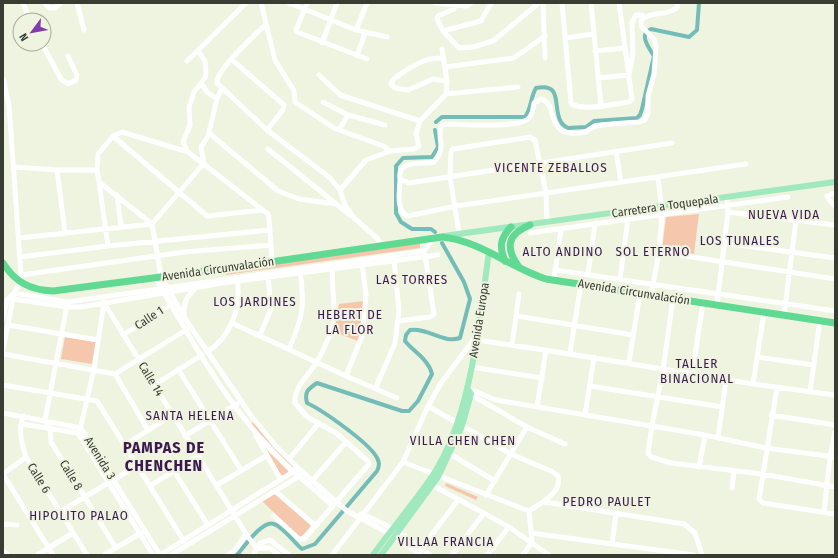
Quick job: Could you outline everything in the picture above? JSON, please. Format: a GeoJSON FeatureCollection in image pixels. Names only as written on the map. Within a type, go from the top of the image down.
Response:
{"type":"FeatureCollection","features":[{"type":"Feature","properties":{"kind":"highway"},"geometry":{"type":"LineString","coordinates":[[520,269],[511,256],[510,242],[516,233],[530,225]]}},
{"type":"Feature","properties":{"kind":"highway"},"geometry":{"type":"LineString","coordinates":[[505,261],[500,245],[511,227]]}},
{"type":"Feature","properties":{"kind":"highway","name":"Avenida Circunvalación"},"geometry":{"type":"LineString","coordinates":[[3,263],[13,277],[20,283],[36,289],[53,291],[272,262],[442,237],[463,240],[520,269],[534,275],[554,280],[835,323]]}},
{"type":"Feature","properties":{"kind":"main road","name":"Carretera a Toquepala"},"geometry":{"type":"LineString","coordinates":[[495,229],[835,182]]}},
{"type":"Feature","properties":{"kind":"main road","name":"Avenida Circunvalación"},"geometry":{"type":"LineString","coordinates":[[442,237],[495,229]]}},
{"type":"Feature","properties":{"kind":"main road","name":"Avenida Europa"},"geometry":{"type":"LineString","coordinates":[[381,555],[393,532],[450,454],[468,391],[489,252]]}},
{"type":"Feature","properties":{"kind":"main road","name":"Avenida Europa"},"geometry":{"type":"LineString","coordinates":[[373,555],[432,485],[459,424]]}},
{"type":"Feature","properties":{"kind":"street"},"geometry":{"type":"LineString","coordinates":[[45,3],[55,8],[61,3]]}},
{"type":"Feature","properties":{"kind":"street"},"geometry":{"type":"LineString","coordinates":[[77,3],[84,30]]}},
{"type":"Feature","properties":{"kind":"street"},"geometry":{"type":"LineString","coordinates":[[187,61],[246,3]]}},
{"type":"Feature","properties":{"kind":"street"},"geometry":{"type":"LineString","coordinates":[[261,3],[275,60],[294,91],[295,102],[339,130],[383,146],[391,151]]}},
{"type":"Feature","properties":{"kind":"street"},"geometry":{"type":"LineString","coordinates":[[289,3],[356,30],[387,37]]}},
{"type":"Feature","properties":{"kind":"street"},"geometry":{"type":"LineString","coordinates":[[306,3],[296,31],[322,43],[367,59]]}},
{"type":"Feature","properties":{"kind":"street"},"geometry":{"type":"LineString","coordinates":[[322,43],[337,3]]}},
{"type":"Feature","properties":{"kind":"street"},"geometry":{"type":"LineString","coordinates":[[356,30],[367,3]]}},
{"type":"Feature","properties":{"kind":"street"},"geometry":{"type":"LineString","coordinates":[[435,3],[466,6],[471,3]]}},
{"type":"Feature","properties":{"kind":"street"},"geometry":{"type":"LineString","coordinates":[[443,32],[482,21],[492,3]]}},
{"type":"Feature","properties":{"kind":"street"},"geometry":{"type":"LineString","coordinates":[[454,4],[454,9],[437,17],[443,32],[459,48],[473,47],[490,43],[539,3]]}},
{"type":"Feature","properties":{"kind":"street"},"geometry":{"type":"LineString","coordinates":[[543,3],[545,58]]}},
{"type":"Feature","properties":{"kind":"street"},"geometry":{"type":"LineString","coordinates":[[562,3],[572,104],[576,107],[601,106],[631,101],[619,3]]}},
{"type":"Feature","properties":{"kind":"street"},"geometry":{"type":"LineString","coordinates":[[591,3],[601,106]]}},
{"type":"Feature","properties":{"kind":"street"},"geometry":{"type":"LineString","coordinates":[[677,3],[677,8],[671,12],[654,13],[643,18],[640,24],[654,38],[656,47],[656,61],[648,96],[648,113],[645,120],[640,122],[596,126],[585,132],[577,134],[564,132],[556,125],[550,105],[545,100],[541,99],[534,103],[529,118],[515,125],[445,124],[441,126],[440,132],[442,149],[434,162],[406,165],[401,168],[400,210],[406,215],[456,206],[658,178],[746,164]]}},
{"type":"Feature","properties":{"kind":"street"},"geometry":{"type":"LineString","coordinates":[[628,75],[634,54],[632,22],[636,15],[642,15],[643,18]]}},
{"type":"Feature","properties":{"kind":"street"},"geometry":{"type":"LineString","coordinates":[[266,24],[231,59],[216,80],[217,83],[267,130],[329,177],[340,190],[345,205],[354,218]]}},
{"type":"Feature","properties":{"kind":"street"},"geometry":{"type":"LineString","coordinates":[[357,56],[365,33]]}},
{"type":"Feature","properties":{"kind":"street"},"geometry":{"type":"LineString","coordinates":[[565,38],[594,34]]}},
{"type":"Feature","properties":{"kind":"street"},"geometry":{"type":"LineString","coordinates":[[445,67],[514,58],[545,36]]}},
{"type":"Feature","properties":{"kind":"street"},"geometry":{"type":"LineString","coordinates":[[595,51],[625,48]]}},
{"type":"Feature","properties":{"kind":"street"},"geometry":{"type":"LineString","coordinates":[[340,190],[361,163],[391,151],[414,149],[419,146],[416,134],[420,121],[446,94],[447,81],[442,49]]}},
{"type":"Feature","properties":{"kind":"street"},"geometry":{"type":"LineString","coordinates":[[188,152],[183,142],[191,120],[189,108],[194,92],[204,78],[206,68],[202,55],[198,51]]}},
{"type":"Feature","properties":{"kind":"street"},"geometry":{"type":"LineString","coordinates":[[46,52],[61,79],[68,84],[76,80],[78,75],[68,56]]}},
{"type":"Feature","properties":{"kind":"street"},"geometry":{"type":"LineString","coordinates":[[443,58],[432,58],[421,62],[396,77],[391,84],[395,88],[408,90],[433,80],[447,81]]}},
{"type":"Feature","properties":{"kind":"street"},"geometry":{"type":"LineString","coordinates":[[231,59],[284,105],[284,108],[267,130]]}},
{"type":"Feature","properties":{"kind":"street"},"geometry":{"type":"LineString","coordinates":[[319,75],[340,95],[420,121]]}},
{"type":"Feature","properties":{"kind":"street"},"geometry":{"type":"LineString","coordinates":[[598,78],[628,75]]}},
{"type":"Feature","properties":{"kind":"street"},"geometry":{"type":"LineString","coordinates":[[3,79],[9,105],[21,274],[20,283],[14,293],[7,300],[3,319]]}},
{"type":"Feature","properties":{"kind":"street"},"geometry":{"type":"LineString","coordinates":[[201,83],[207,92],[217,99]]}},
{"type":"Feature","properties":{"kind":"street"},"geometry":{"type":"LineString","coordinates":[[446,94],[518,87]]}},
{"type":"Feature","properties":{"kind":"street"},"geometry":{"type":"LineString","coordinates":[[204,163],[200,147],[209,134],[217,99],[222,88]]}},
{"type":"Feature","properties":{"kind":"street"},"geometry":{"type":"LineString","coordinates":[[323,102],[348,115],[385,125]]}},
{"type":"Feature","properties":{"kind":"street"},"geometry":{"type":"LineString","coordinates":[[339,130],[348,115]]}},
{"type":"Feature","properties":{"kind":"street"},"geometry":{"type":"LineString","coordinates":[[108,246],[97,170],[98,154],[113,136],[125,132],[188,152],[204,163],[262,210],[270,218],[272,262]]}},
{"type":"Feature","properties":{"kind":"street"},"geometry":{"type":"LineString","coordinates":[[209,134],[278,191],[298,199],[336,204]]}},
{"type":"Feature","properties":{"kind":"street"},"geometry":{"type":"LineString","coordinates":[[113,136],[179,194],[209,217],[262,210]]}},
{"type":"Feature","properties":{"kind":"street"},"geometry":{"type":"LineString","coordinates":[[459,234],[456,206],[450,176],[450,153],[453,149],[530,137],[533,137],[536,140],[546,193],[547,222]]}},
{"type":"Feature","properties":{"kind":"street"},"geometry":{"type":"LineString","coordinates":[[400,178],[409,183],[672,143]]}},
{"type":"Feature","properties":{"kind":"street"},"geometry":{"type":"LineString","coordinates":[[268,149],[354,218],[377,238],[381,245]]}},
{"type":"Feature","properties":{"kind":"street"},"geometry":{"type":"LineString","coordinates":[[616,151],[621,182]]}},
{"type":"Feature","properties":{"kind":"street"},"geometry":{"type":"LineString","coordinates":[[19,238],[121,226],[152,224],[204,163]]}},
{"type":"Feature","properties":{"kind":"street"},"geometry":{"type":"LineString","coordinates":[[14,167],[57,170],[97,170]]}},
{"type":"Feature","properties":{"kind":"street"},"geometry":{"type":"LineString","coordinates":[[57,170],[65,233]]}},
{"type":"Feature","properties":{"kind":"street"},"geometry":{"type":"LineString","coordinates":[[651,295],[659,252],[663,206],[658,178]]}},
{"type":"Feature","properties":{"kind":"street"},"geometry":{"type":"LineString","coordinates":[[99,182],[152,224],[154,242],[158,256],[158,277],[167,293],[189,329],[207,352],[240,401],[289,459],[296,470]]}},
{"type":"Feature","properties":{"kind":"street"},"geometry":{"type":"LineString","coordinates":[[835,193],[828,196],[829,200],[835,206]]}},
{"type":"Feature","properties":{"kind":"street"},"geometry":{"type":"LineString","coordinates":[[117,195],[121,226]]}},
{"type":"Feature","properties":{"kind":"street"},"geometry":{"type":"LineString","coordinates":[[716,305],[728,210],[727,197]]}},
{"type":"Feature","properties":{"kind":"street"},"geometry":{"type":"LineString","coordinates":[[530,233],[662,214],[728,210],[788,197]]}},
{"type":"Feature","properties":{"kind":"street"},"geometry":{"type":"LineString","coordinates":[[728,210],[835,225]]}},
{"type":"Feature","properties":{"kind":"street"},"geometry":{"type":"LineString","coordinates":[[620,279],[629,211]]}},
{"type":"Feature","properties":{"kind":"street"},"geometry":{"type":"LineString","coordinates":[[784,315],[796,220]]}},
{"type":"Feature","properties":{"kind":"street"},"geometry":{"type":"LineString","coordinates":[[588,274],[595,224]]}},
{"type":"Feature","properties":{"kind":"street"},"geometry":{"type":"LineString","coordinates":[[554,280],[561,229]]}},
{"type":"Feature","properties":{"kind":"street"},"geometry":{"type":"LineString","coordinates":[[20,257],[108,246],[270,230]]}},
{"type":"Feature","properties":{"kind":"street"},"geometry":{"type":"LineString","coordinates":[[104,300],[164,287],[204,281],[268,278],[300,274],[362,262],[393,254],[424,250],[434,237]]}},
{"type":"Feature","properties":{"kind":"street"},"geometry":{"type":"LineString","coordinates":[[724,243],[835,258]]}},
{"type":"Feature","properties":{"kind":"street"},"geometry":{"type":"LineString","coordinates":[[21,274],[158,256],[271,245]]}},
{"type":"Feature","properties":{"kind":"street"},"geometry":{"type":"LineString","coordinates":[[398,321],[430,317],[434,314],[424,250]]}},
{"type":"Feature","properties":{"kind":"street"},"geometry":{"type":"LineString","coordinates":[[659,252],[835,279]]}},
{"type":"Feature","properties":{"kind":"street"},"geometry":{"type":"LineString","coordinates":[[376,387],[395,343],[400,310],[393,254]]}},
{"type":"Feature","properties":{"kind":"street"},"geometry":{"type":"LineString","coordinates":[[362,262],[438,255]]}},
{"type":"Feature","properties":{"kind":"street"},"geometry":{"type":"LineString","coordinates":[[346,376],[362,336],[366,295],[362,262]]}},
{"type":"Feature","properties":{"kind":"street"},"geometry":{"type":"LineString","coordinates":[[13,299],[68,304],[167,293],[223,283],[267,272],[299,267],[330,268]]}},
{"type":"Feature","properties":{"kind":"street"},"geometry":{"type":"LineString","coordinates":[[289,349],[300,323],[303,309],[299,267]]}},
{"type":"Feature","properties":{"kind":"street"},"geometry":{"type":"LineString","coordinates":[[274,516],[302,540],[339,504],[369,464],[336,433],[307,417],[299,409],[295,397],[296,392],[317,362],[331,332],[334,301],[330,268]]}},
{"type":"Feature","properties":{"kind":"street"},"geometry":{"type":"LineString","coordinates":[[555,270],[835,311]]}},
{"type":"Feature","properties":{"kind":"street"},"geometry":{"type":"LineString","coordinates":[[260,335],[271,309],[267,272]]}},
{"type":"Feature","properties":{"kind":"street"},"geometry":{"type":"LineString","coordinates":[[207,352],[223,337],[232,323],[239,303],[237,280]]}},
{"type":"Feature","properties":{"kind":"street"},"geometry":{"type":"LineString","coordinates":[[184,317],[184,302],[187,296],[204,281]]}},
{"type":"Feature","properties":{"kind":"street"},"geometry":{"type":"LineString","coordinates":[[570,353],[581,284]]}},
{"type":"Feature","properties":{"kind":"street"},"geometry":{"type":"LineString","coordinates":[[3,350],[14,293]]}},
{"type":"Feature","properties":{"kind":"street"},"geometry":{"type":"LineString","coordinates":[[14,293],[68,304]]}},
{"type":"Feature","properties":{"kind":"street"},"geometry":{"type":"LineString","coordinates":[[629,362],[640,293]]}},
{"type":"Feature","properties":{"kind":"street"},"geometry":{"type":"LineString","coordinates":[[512,345],[519,294]]}},
{"type":"Feature","properties":{"kind":"street"},"geometry":{"type":"LineString","coordinates":[[673,298],[663,370],[648,453],[651,457],[671,463],[762,474],[835,487]]}},
{"type":"Feature","properties":{"kind":"street"},"geometry":{"type":"LineString","coordinates":[[79,431],[94,369],[104,300]]}},
{"type":"Feature","properties":{"kind":"street","name":"Calle 14"},"geometry":{"type":"LineString","coordinates":[[104,300],[123,335],[185,436],[217,485],[247,536],[257,548]]}},
{"type":"Feature","properties":{"kind":"street"},"geometry":{"type":"LineString","coordinates":[[173,303],[184,317],[202,355],[252,428],[296,470],[312,481],[347,511],[393,532],[419,553],[430,555]]}},
{"type":"Feature","properties":{"kind":"street","name":"Calle 1"},"geometry":{"type":"LineString","coordinates":[[123,335],[173,303]]}},
{"type":"Feature","properties":{"kind":"street"},"geometry":{"type":"LineString","coordinates":[[692,375],[703,303]]}},
{"type":"Feature","properties":{"kind":"street"},"geometry":{"type":"LineString","coordinates":[[45,420],[68,304]]}},
{"type":"Feature","properties":{"kind":"street"},"geometry":{"type":"LineString","coordinates":[[753,384],[764,312]]}},
{"type":"Feature","properties":{"kind":"street"},"geometry":{"type":"LineString","coordinates":[[517,316],[633,335]]}},
{"type":"Feature","properties":{"kind":"street"},"geometry":{"type":"LineString","coordinates":[[810,392],[820,320]]}},
{"type":"Feature","properties":{"kind":"street"},"geometry":{"type":"LineString","coordinates":[[232,323],[372,388],[376,387],[397,398]]}},
{"type":"Feature","properties":{"kind":"street"},"geometry":{"type":"LineString","coordinates":[[8,325],[98,340]]}},
{"type":"Feature","properties":{"kind":"street"},"geometry":{"type":"LineString","coordinates":[[3,354],[94,369],[115,374],[189,329]]}},
{"type":"Feature","properties":{"kind":"street"},"geometry":{"type":"LineString","coordinates":[[332,555],[360,516],[403,462],[428,406],[441,383],[477,337],[512,345],[629,362],[692,375],[835,395]]}},
{"type":"Feature","properties":{"kind":"street"},"geometry":{"type":"LineString","coordinates":[[537,407],[546,350]]}},
{"type":"Feature","properties":{"kind":"street"},"geometry":{"type":"LineString","coordinates":[[154,385],[202,355]]}},
{"type":"Feature","properties":{"kind":"street"},"geometry":{"type":"LineString","coordinates":[[757,356],[814,366]]}},
{"type":"Feature","properties":{"kind":"street"},"geometry":{"type":"LineString","coordinates":[[585,415],[594,357]]}},
{"type":"Feature","properties":{"kind":"street"},"geometry":{"type":"LineString","coordinates":[[471,367],[542,378]]}},
{"type":"Feature","properties":{"kind":"street"},"geometry":{"type":"LineString","coordinates":[[178,370],[241,470]]}},
{"type":"Feature","properties":{"kind":"street"},"geometry":{"type":"LineString","coordinates":[[115,374],[148,430]]}},
{"type":"Feature","properties":{"kind":"street"},"geometry":{"type":"LineString","coordinates":[[718,438],[726,380]]}},
{"type":"Feature","properties":{"kind":"street"},"geometry":{"type":"LineString","coordinates":[[3,384],[95,401],[100,404],[184,541]]}},
{"type":"Feature","properties":{"kind":"street"},"geometry":{"type":"LineString","coordinates":[[590,386],[722,407]]}},
{"type":"Feature","properties":{"kind":"street"},"geometry":{"type":"LineString","coordinates":[[777,388],[771,415],[762,474],[759,496],[760,501],[835,514]]}},
{"type":"Feature","properties":{"kind":"street"},"geometry":{"type":"LineString","coordinates":[[468,391],[496,400],[705,435],[766,448],[832,457]]}},
{"type":"Feature","properties":{"kind":"street"},"geometry":{"type":"LineString","coordinates":[[468,391],[527,427],[564,444]]}},
{"type":"Feature","properties":{"kind":"street"},"geometry":{"type":"LineString","coordinates":[[185,436],[240,401]]}},
{"type":"Feature","properties":{"kind":"street"},"geometry":{"type":"LineString","coordinates":[[428,406],[511,454],[551,471],[558,476],[558,485],[544,502],[529,511]]}},
{"type":"Feature","properties":{"kind":"street","name":"Avenida 3"},"geometry":{"type":"LineString","coordinates":[[3,413],[45,420],[79,431],[114,480],[153,555]]}},
{"type":"Feature","properties":{"kind":"street"},"geometry":{"type":"LineString","coordinates":[[125,445],[172,414]]}},
{"type":"Feature","properties":{"kind":"street"},"geometry":{"type":"LineString","coordinates":[[771,415],[835,425]]}},
{"type":"Feature","properties":{"kind":"street","name":"Calle 6"},"geometry":{"type":"LineString","coordinates":[[24,416],[21,441],[26,457],[87,555]]}},
{"type":"Feature","properties":{"kind":"street"},"geometry":{"type":"LineString","coordinates":[[246,421],[252,417]]}},
{"type":"Feature","properties":{"kind":"street","name":"Calle 8"},"geometry":{"type":"LineString","coordinates":[[45,420],[50,429],[51,442],[116,548]]}},
{"type":"Feature","properties":{"kind":"street"},"geometry":{"type":"LineString","coordinates":[[289,459],[319,423]]}},
{"type":"Feature","properties":{"kind":"street","name":"Avenida 3"},"geometry":{"type":"LineString","coordinates":[[22,424],[50,429],[79,431]]}},
{"type":"Feature","properties":{"kind":"street"},"geometry":{"type":"LineString","coordinates":[[486,495],[527,427]]}},
{"type":"Feature","properties":{"kind":"street"},"geometry":{"type":"LineString","coordinates":[[252,428],[266,456],[281,480]]}},
{"type":"Feature","properties":{"kind":"street","name":"Avenida 3"},"geometry":{"type":"LineString","coordinates":[[79,431],[108,483],[160,555]]}},
{"type":"Feature","properties":{"kind":"street"},"geometry":{"type":"LineString","coordinates":[[824,512],[835,432]]}},
{"type":"Feature","properties":{"kind":"street"},"geometry":{"type":"LineString","coordinates":[[700,466],[705,435]]}},
{"type":"Feature","properties":{"kind":"street"},"geometry":{"type":"LineString","coordinates":[[312,481],[346,442]]}},
{"type":"Feature","properties":{"kind":"street"},"geometry":{"type":"LineString","coordinates":[[450,454],[494,481]]}},
{"type":"Feature","properties":{"kind":"street"},"geometry":{"type":"LineString","coordinates":[[150,486],[198,456]]}},
{"type":"Feature","properties":{"kind":"street"},"geometry":{"type":"LineString","coordinates":[[217,485],[266,456]]}},
{"type":"Feature","properties":{"kind":"street"},"geometry":{"type":"LineString","coordinates":[[26,457],[3,474],[53,555]]}},
{"type":"Feature","properties":{"kind":"street"},"geometry":{"type":"LineString","coordinates":[[403,462],[529,511]]}},
{"type":"Feature","properties":{"kind":"street"},"geometry":{"type":"LineString","coordinates":[[114,480],[138,465]]}},
{"type":"Feature","properties":{"kind":"street"},"geometry":{"type":"LineString","coordinates":[[160,555],[296,470]]}},
{"type":"Feature","properties":{"kind":"street"},"geometry":{"type":"LineString","coordinates":[[174,471],[208,525]]}},
{"type":"Feature","properties":{"kind":"street"},"geometry":{"type":"LineString","coordinates":[[732,488],[734,471]]}},
{"type":"Feature","properties":{"kind":"street"},"geometry":{"type":"LineString","coordinates":[[301,474],[331,504],[339,504]]}},
{"type":"Feature","properties":{"kind":"street"},"geometry":{"type":"LineString","coordinates":[[171,555],[275,492],[301,474]]}},
{"type":"Feature","properties":{"kind":"street"},"geometry":{"type":"LineString","coordinates":[[60,512],[108,483]]}},
{"type":"Feature","properties":{"kind":"street"},"geometry":{"type":"LineString","coordinates":[[432,485],[509,527],[549,555]]}},
{"type":"Feature","properties":{"kind":"street"},"geometry":{"type":"LineString","coordinates":[[275,492],[316,526]]}},
{"type":"Feature","properties":{"kind":"street"},"geometry":{"type":"LineString","coordinates":[[419,553],[458,500]]}},
{"type":"Feature","properties":{"kind":"street"},"geometry":{"type":"LineString","coordinates":[[544,502],[684,524],[695,533],[702,555]]}},
{"type":"Feature","properties":{"kind":"street"},"geometry":{"type":"LineString","coordinates":[[523,555],[532,542],[529,511]]}},
{"type":"Feature","properties":{"kind":"street"},"geometry":{"type":"LineString","coordinates":[[452,555],[484,513]]}},
{"type":"Feature","properties":{"kind":"street"},"geometry":{"type":"LineString","coordinates":[[612,544],[616,514]]}},
{"type":"Feature","properties":{"kind":"street"},"geometry":{"type":"LineString","coordinates":[[3,524],[17,525]]}},
{"type":"Feature","properties":{"kind":"street"},"geometry":{"type":"LineString","coordinates":[[487,555],[509,527]]}},
{"type":"Feature","properties":{"kind":"street"},"geometry":{"type":"LineString","coordinates":[[104,555],[142,532]]}},
{"type":"Feature","properties":{"kind":"street"},"geometry":{"type":"LineString","coordinates":[[37,555],[73,533]]}},
{"type":"Feature","properties":{"kind":"street"},"geometry":{"type":"LineString","coordinates":[[531,533],[694,555]]}},
{"type":"Feature","properties":{"kind":"street"},"geometry":{"type":"LineString","coordinates":[[228,555],[236,549],[247,536]]}},
{"type":"Feature","properties":{"kind":"street"},"geometry":{"type":"LineString","coordinates":[[253,555],[263,541],[270,540],[290,555]]}},
{"type":"Feature","properties":{"kind":"street"},"geometry":{"type":"LineString","coordinates":[[257,548],[270,548],[279,555]]}},
{"type":"Feature","properties":{"kind":"street"},"geometry":{"type":"LineString","coordinates":[[3,551],[8,555]]}},
{"type":"Feature","properties":{"kind":"shaded area"},"geometry":{"type":"Polygon","coordinates":[[[699,214],[694,254],[662,249],[666,217],[699,214]]]}},
{"type":"Feature","properties":{"kind":"shaded area"},"geometry":{"type":"Polygon","coordinates":[[[420,243],[420,248],[226,275],[226,270],[420,243]]]}},
{"type":"Feature","properties":{"kind":"shaded area"},"geometry":{"type":"Polygon","coordinates":[[[364,301],[358,341],[334,332],[339,304],[364,301]]]}},
{"type":"Feature","properties":{"kind":"shaded area"},"geometry":{"type":"Polygon","coordinates":[[[65,337],[96,342],[92,364],[61,359],[65,337]]]}},
{"type":"Feature","properties":{"kind":"shaded area"},"geometry":{"type":"Polygon","coordinates":[[[253,422],[294,466],[292,467],[251,424],[253,422]]]}},
{"type":"Feature","properties":{"kind":"shaded area"},"geometry":{"type":"Polygon","coordinates":[[[266,449],[288,471],[288,473],[281,476],[266,449]]]}},
{"type":"Feature","properties":{"kind":"shaded area"},"geometry":{"type":"Polygon","coordinates":[[[446,483],[478,497],[476,500],[445,486],[446,483]]]}},
{"type":"Feature","properties":{"kind":"shaded area"},"geometry":{"type":"Polygon","coordinates":[[[274,493],[310,525],[310,527],[300,538],[262,501],[274,493]]]}},
{"type":"Feature","properties":{"kind":"waterway"},"geometry":{"type":"LineString","coordinates":[[436,122],[442,117],[525,117],[529,110],[536,88],[545,87],[554,92],[558,116],[562,123],[568,128],[586,127],[594,121],[637,118],[642,109],[654,56],[646,41],[645,34],[651,29],[689,37],[697,30],[699,3]]}},
{"type":"Feature","properties":{"kind":"waterway"},"geometry":{"type":"LineString","coordinates":[[435,130],[438,147],[432,157],[403,158],[396,166],[396,213],[401,222],[412,229],[431,229],[435,232]]}},
{"type":"Feature","properties":{"kind":"waterway"},"geometry":{"type":"LineString","coordinates":[[237,555],[259,530],[270,524],[274,524],[282,529],[302,549],[315,544],[377,471],[379,467],[378,460],[367,446],[346,428],[307,403],[306,393],[317,383],[402,411],[409,411],[418,401],[432,374],[425,360],[405,341],[406,335],[410,330],[416,330],[447,339],[460,338],[470,299],[464,282],[442,243]]}},
{"type":"Feature","properties":{"kind":"district","name":"VICENTE ZEBALLOS"},"geometry":{"type":"Point","coordinates":[551,167]}},
{"type":"Feature","properties":{"kind":"district","name":"NUEVA VIDA"},"geometry":{"type":"Point","coordinates":[784,214]}},
{"type":"Feature","properties":{"kind":"district","name":"LOS TUNALES"},"geometry":{"type":"Point","coordinates":[740,240]}},
{"type":"Feature","properties":{"kind":"district","name":"ALTO ANDINO"},"geometry":{"type":"Point","coordinates":[563,251]}},
{"type":"Feature","properties":{"kind":"district","name":"SOL ETERNO"},"geometry":{"type":"Point","coordinates":[653,251]}},
{"type":"Feature","properties":{"kind":"district","name":"LAS TORRES"},"geometry":{"type":"Point","coordinates":[412,279]}},
{"type":"Feature","properties":{"kind":"district","name":"LOS JARDINES"},"geometry":{"type":"Point","coordinates":[255,301]}},
{"type":"Feature","properties":{"kind":"district","name":"HEBERT DE LA FLOR"},"geometry":{"type":"Point","coordinates":[350,322]}},
{"type":"Feature","properties":{"kind":"district","name":"TALLER BINACIONAL"},"geometry":{"type":"Point","coordinates":[697,370]}},
{"type":"Feature","properties":{"kind":"district","name":"SANTA HELENA"},"geometry":{"type":"Point","coordinates":[190,415]}},
{"type":"Feature","properties":{"kind":"district","name":"VILLA CHEN CHEN"},"geometry":{"type":"Point","coordinates":[463,440]}},
{"type":"Feature","properties":{"kind":"district","name":"PAMPAS DE CHENCHEN"},"geometry":{"type":"Point","coordinates":[164,456]}},
{"type":"Feature","properties":{"kind":"district","name":"PEDRO PAULET"},"geometry":{"type":"Point","coordinates":[607,501]}},
{"type":"Feature","properties":{"kind":"district","name":"HIPOLITO PALAO"},"geometry":{"type":"Point","coordinates":[79,515]}},
{"type":"Feature","properties":{"kind":"district","name":"VILLAA FRANCIA"},"geometry":{"type":"Point","coordinates":[446,541]}}]}
